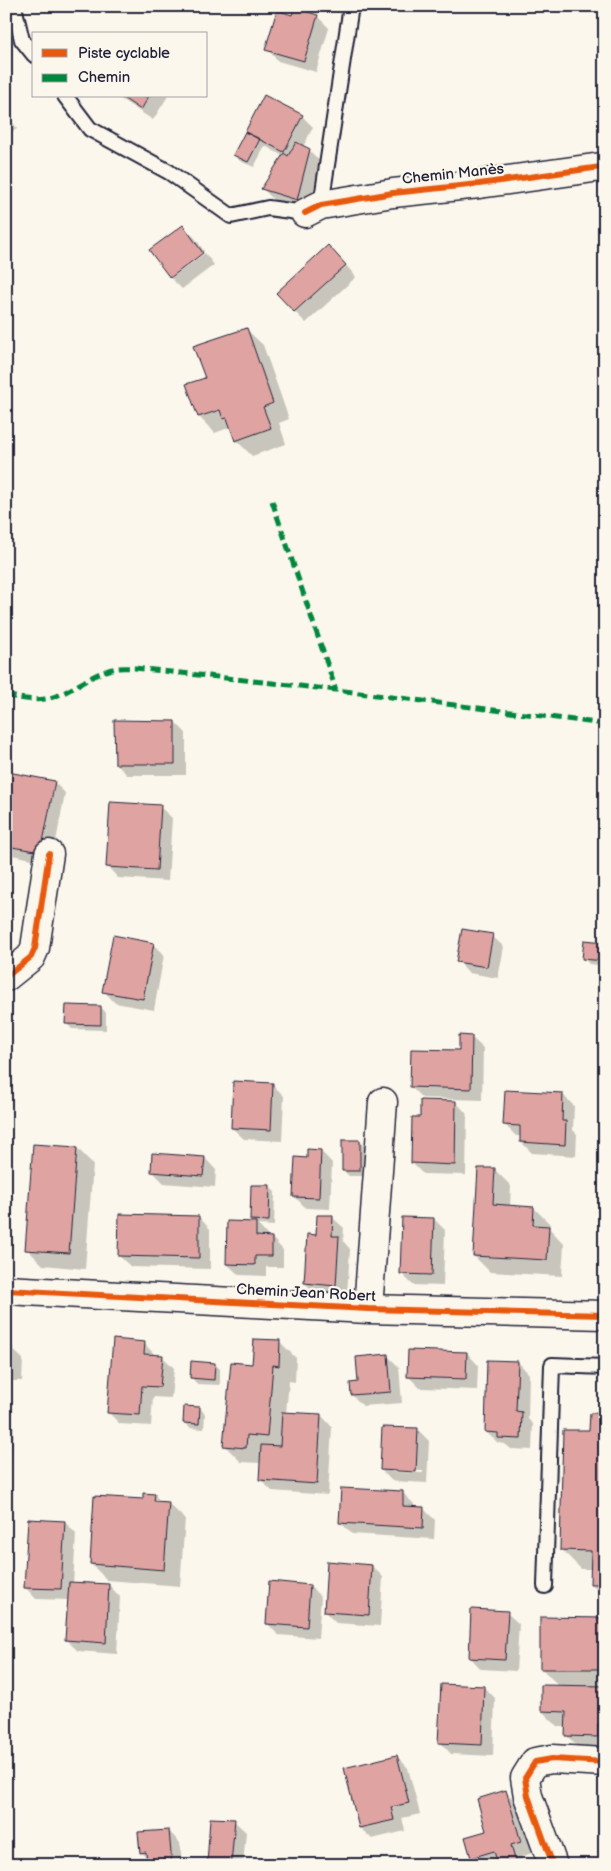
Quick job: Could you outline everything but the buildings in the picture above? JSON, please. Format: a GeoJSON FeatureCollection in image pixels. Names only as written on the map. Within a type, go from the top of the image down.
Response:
{"type":"FeatureCollection","features":[{"type":"Feature","properties":{"kind":"street","name":"Chemin Manès"},"geometry":{"type":"LineString","coordinates":[[313,209],[393,193],[480,184],[601,167],[605,170]]}},
{"type":"Feature","properties":{"kind":"street"},"geometry":{"type":"LineString","coordinates":[[6,977],[31,957],[35,948],[49,854]]}},
{"type":"Feature","properties":{"kind":"street","name":"Chemin Jean Robert"},"geometry":{"type":"LineString","coordinates":[[368,1309],[383,1102]]}},
{"type":"Feature","properties":{"kind":"street","name":"Chemin Jean Robert"},"geometry":{"type":"LineString","coordinates":[[6,1290],[368,1309],[605,1314]]}},
{"type":"Feature","properties":{"kind":"street"},"geometry":{"type":"LineString","coordinates":[[553,1865],[528,1796],[525,1778],[535,1762],[552,1759],[605,1762]]}},
{"type":"Feature","properties":{"kind":"lane"},"geometry":{"type":"LineString","coordinates":[[14,6],[22,40],[32,52]]}},
{"type":"Feature","properties":{"kind":"lane"},"geometry":{"type":"LineString","coordinates":[[313,209],[351,6]]}},
{"type":"Feature","properties":{"kind":"lane","name":"Chemin Manès"},"geometry":{"type":"LineString","coordinates":[[67,98],[90,129],[169,172],[231,216],[268,208],[313,209]]}},
{"type":"Feature","properties":{"kind":"lane"},"geometry":{"type":"LineString","coordinates":[[545,1586],[552,1365],[605,1367]]}},
{"type":"Feature","properties":{"kind":"marked path"},"geometry":{"type":"LineString","coordinates":[[272,501],[336,690]]}},
{"type":"Feature","properties":{"kind":"marked path"},"geometry":{"type":"LineString","coordinates":[[6,695],[20,698],[45,699],[54,697],[103,672],[118,668],[135,668],[336,690],[605,724]]}},
{"type":"Feature","properties":{"kind":"cycle path"},"geometry":{"type":"LineString","coordinates":[[305,213],[321,205],[393,193],[479,184],[601,167],[605,170]]}},
{"type":"Feature","properties":{"kind":"cycle path"},"geometry":{"type":"LineString","coordinates":[[6,977],[31,957],[35,948],[49,854]]}},
{"type":"Feature","properties":{"kind":"cycle path"},"geometry":{"type":"LineString","coordinates":[[6,1290],[368,1309],[605,1315]]}},
{"type":"Feature","properties":{"kind":"cycle path"},"geometry":{"type":"LineString","coordinates":[[553,1865],[528,1796],[525,1778],[535,1762],[552,1759],[605,1762]]}}]}
